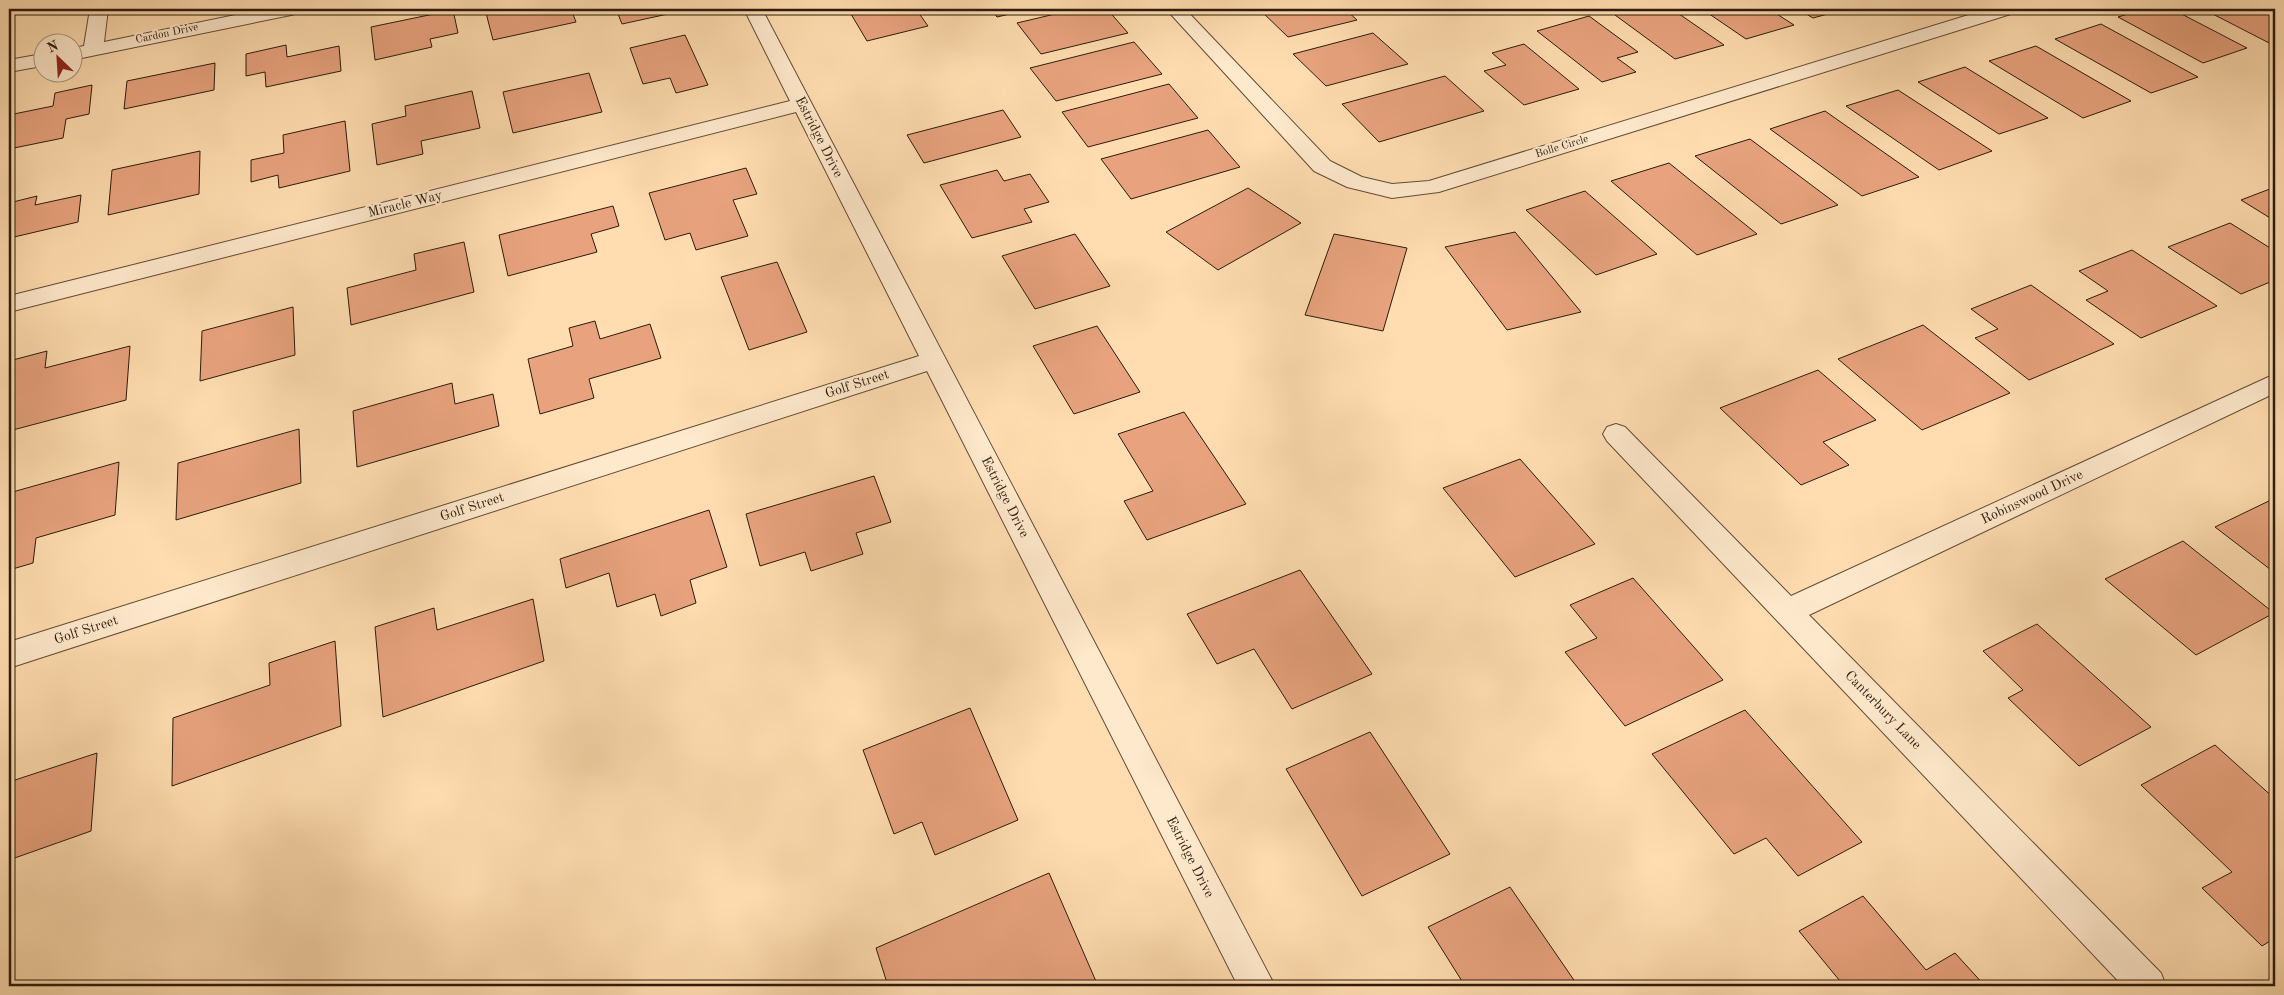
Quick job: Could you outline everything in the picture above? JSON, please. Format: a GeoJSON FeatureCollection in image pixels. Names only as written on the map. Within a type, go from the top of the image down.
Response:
{"type":"FeatureCollection","features":[{"type":"Feature","properties":{"kind":"street"},"geometry":{"type":"LineString","coordinates":[[93,49],[99,9]]}},
{"type":"Feature","properties":{"kind":"street","name":"Cardon Drive"},"geometry":{"type":"LineString","coordinates":[[82,52],[291,9]]}},
{"type":"Feature","properties":{"kind":"street","name":"Estridge Drive"},"geometry":{"type":"LineString","coordinates":[[753,9],[1257,986]]}},
{"type":"Feature","properties":{"kind":"street","name":"Bolle Circle"},"geometry":{"type":"LineString","coordinates":[[1175,9],[1322,166],[1355,182],[1392,191],[1431,187],[2007,9]]}},
{"type":"Feature","properties":{"kind":"street"},"geometry":{"type":"LineString","coordinates":[[9,66],[32,62]]}},
{"type":"Feature","properties":{"kind":"street","name":"Miracle Way"},"geometry":{"type":"LineString","coordinates":[[9,304],[802,104]]}},
{"type":"Feature","properties":{"kind":"street","name":"Golf Street"},"geometry":{"type":"LineString","coordinates":[[9,655],[934,360]]}},
{"type":"Feature","properties":{"kind":"street","name":"Robinswood Drive"},"geometry":{"type":"LineString","coordinates":[[1788,611],[2275,383]]}},
{"type":"Feature","properties":{"kind":"street","name":"Canterbury Lane"},"geometry":{"type":"LineString","coordinates":[[1616,434],[2148,986]]}},
{"type":"Feature","properties":{"kind":"building"},"geometry":{"type":"Polygon","coordinates":[[[485,9],[571,9],[576,22],[493,40],[485,9]]]}},
{"type":"Feature","properties":{"kind":"building"},"geometry":{"type":"Polygon","coordinates":[[[616,9],[675,9],[677,12],[622,24],[616,9]]]}},
{"type":"Feature","properties":{"kind":"building"},"geometry":{"type":"Polygon","coordinates":[[[848,9],[916,9],[928,26],[867,41],[848,9]]]}},
{"type":"Feature","properties":{"kind":"building"},"geometry":{"type":"Polygon","coordinates":[[[990,9],[1031,9],[997,17],[990,9]]]}},
{"type":"Feature","properties":{"kind":"building"},"geometry":{"type":"Polygon","coordinates":[[[1076,9],[1107,9],[1128,33],[1041,54],[1017,23],[1076,9]]]}},
{"type":"Feature","properties":{"kind":"building"},"geometry":{"type":"Polygon","coordinates":[[[1259,9],[1345,9],[1357,20],[1288,37],[1259,9]]]}},
{"type":"Feature","properties":{"kind":"building"},"geometry":{"type":"Polygon","coordinates":[[[1639,9],[1672,9],[1724,45],[1675,59],[1615,15],[1639,9]]]}},
{"type":"Feature","properties":{"kind":"building"},"geometry":{"type":"Polygon","coordinates":[[[1702,9],[1769,9],[1794,25],[1746,39],[1702,9]]]}},
{"type":"Feature","properties":{"kind":"building"},"geometry":{"type":"Polygon","coordinates":[[[1798,9],[1846,9],[1813,18],[1798,9]]]}},
{"type":"Feature","properties":{"kind":"building"},"geometry":{"type":"Polygon","coordinates":[[[2144,9],[2172,9],[2247,48],[2203,63],[2118,17],[2144,9]]]}},
{"type":"Feature","properties":{"kind":"building"},"geometry":{"type":"Polygon","coordinates":[[[2203,9],[2272,9],[2275,11],[2275,46],[2203,9]]]}},
{"type":"Feature","properties":{"kind":"building"},"geometry":{"type":"Polygon","coordinates":[[[453,10],[458,33],[430,39],[432,47],[375,60],[371,27],[453,10]]]}},
{"type":"Feature","properties":{"kind":"building"},"geometry":{"type":"Polygon","coordinates":[[[1589,16],[1638,52],[1617,58],[1636,72],[1602,82],[1537,31],[1589,16]]]}},
{"type":"Feature","properties":{"kind":"building"},"geometry":{"type":"Polygon","coordinates":[[[2101,24],[2198,77],[2151,93],[2055,39],[2101,24]]]}},
{"type":"Feature","properties":{"kind":"building"},"geometry":{"type":"Polygon","coordinates":[[[1373,33],[1408,64],[1326,86],[1293,54],[1373,33]]]}},
{"type":"Feature","properties":{"kind":"building"},"geometry":{"type":"Polygon","coordinates":[[[685,35],[708,85],[676,93],[670,78],[643,84],[630,48],[685,35]]]}},
{"type":"Feature","properties":{"kind":"building"},"geometry":{"type":"Polygon","coordinates":[[[1134,42],[1162,74],[1056,101],[1030,68],[1134,42]]]}},
{"type":"Feature","properties":{"kind":"building"},"geometry":{"type":"Polygon","coordinates":[[[1524,44],[1579,89],[1524,105],[1484,71],[1506,65],[1492,53],[1524,44]]]}},
{"type":"Feature","properties":{"kind":"building"},"geometry":{"type":"Polygon","coordinates":[[[286,45],[287,57],[339,46],[341,71],[266,87],[265,72],[246,76],[246,54],[286,45]]]}},
{"type":"Feature","properties":{"kind":"building"},"geometry":{"type":"Polygon","coordinates":[[[2036,46],[2131,101],[2083,118],[1989,61],[2036,46]]]}},
{"type":"Feature","properties":{"kind":"building"},"geometry":{"type":"Polygon","coordinates":[[[215,63],[214,90],[124,109],[127,81],[215,63]]]}},
{"type":"Feature","properties":{"kind":"building"},"geometry":{"type":"Polygon","coordinates":[[[1965,67],[2048,118],[1999,134],[1918,82],[1965,67]]]}},
{"type":"Feature","properties":{"kind":"building"},"geometry":{"type":"Polygon","coordinates":[[[589,73],[602,112],[513,133],[503,92],[589,73]]]}},
{"type":"Feature","properties":{"kind":"building"},"geometry":{"type":"Polygon","coordinates":[[[1445,76],[1484,111],[1379,142],[1342,104],[1445,76]]]}},
{"type":"Feature","properties":{"kind":"building"},"geometry":{"type":"Polygon","coordinates":[[[1169,84],[1198,118],[1088,147],[1062,112],[1169,84]]]}},
{"type":"Feature","properties":{"kind":"building"},"geometry":{"type":"Polygon","coordinates":[[[92,85],[89,114],[66,119],[63,138],[9,149],[9,115],[53,106],[55,93],[92,85]]]}},
{"type":"Feature","properties":{"kind":"building"},"geometry":{"type":"Polygon","coordinates":[[[1898,90],[1992,151],[1939,170],[1846,106],[1898,90]]]}},
{"type":"Feature","properties":{"kind":"building"},"geometry":{"type":"Polygon","coordinates":[[[472,91],[480,128],[421,141],[423,154],[377,165],[372,124],[406,116],[405,106],[472,91]]]}},
{"type":"Feature","properties":{"kind":"building"},"geometry":{"type":"Polygon","coordinates":[[[1003,110],[1021,137],[924,163],[907,135],[1003,110]]]}},
{"type":"Feature","properties":{"kind":"building"},"geometry":{"type":"Polygon","coordinates":[[[1825,111],[1919,177],[1862,196],[1770,129],[1825,111]]]}},
{"type":"Feature","properties":{"kind":"building"},"geometry":{"type":"Polygon","coordinates":[[[345,121],[350,171],[279,188],[278,175],[251,182],[251,160],[284,153],[283,135],[345,121]]]}},
{"type":"Feature","properties":{"kind":"building"},"geometry":{"type":"Polygon","coordinates":[[[1208,130],[1240,167],[1131,199],[1101,159],[1208,130]]]}},
{"type":"Feature","properties":{"kind":"building"},"geometry":{"type":"Polygon","coordinates":[[[1750,139],[1838,205],[1781,224],[1695,156],[1750,139]]]}},
{"type":"Feature","properties":{"kind":"building"},"geometry":{"type":"Polygon","coordinates":[[[200,151],[199,194],[108,215],[112,170],[200,151]]]}},
{"type":"Feature","properties":{"kind":"building"},"geometry":{"type":"Polygon","coordinates":[[[1669,163],[1757,234],[1697,255],[1611,181],[1669,163]]]}},
{"type":"Feature","properties":{"kind":"building"},"geometry":{"type":"Polygon","coordinates":[[[746,168],[757,194],[733,200],[748,236],[696,250],[690,233],[665,240],[649,193],[746,168]]]}},
{"type":"Feature","properties":{"kind":"building"},"geometry":{"type":"Polygon","coordinates":[[[997,170],[1004,181],[1030,174],[1049,202],[1024,209],[1032,222],[972,238],[940,185],[997,170]]]}},
{"type":"Feature","properties":{"kind":"building"},"geometry":{"type":"Polygon","coordinates":[[[2275,187],[2275,221],[2241,200],[2275,187]]]}},
{"type":"Feature","properties":{"kind":"building"},"geometry":{"type":"Polygon","coordinates":[[[1248,188],[1301,223],[1218,270],[1166,232],[1248,188]]]}},
{"type":"Feature","properties":{"kind":"building"},"geometry":{"type":"Polygon","coordinates":[[[1585,191],[1657,254],[1596,275],[1526,210],[1585,191]]]}},
{"type":"Feature","properties":{"kind":"building"},"geometry":{"type":"Polygon","coordinates":[[[81,195],[78,222],[14,237],[12,250],[9,251],[9,203],[37,196],[35,205],[81,195]]]}},
{"type":"Feature","properties":{"kind":"building"},"geometry":{"type":"Polygon","coordinates":[[[613,206],[619,226],[591,234],[597,252],[508,276],[499,235],[613,206]]]}},
{"type":"Feature","properties":{"kind":"building"},"geometry":{"type":"Polygon","coordinates":[[[2230,223],[2275,251],[2275,280],[2241,294],[2168,247],[2230,223]]]}},
{"type":"Feature","properties":{"kind":"building"},"geometry":{"type":"Polygon","coordinates":[[[1515,232],[1581,312],[1507,330],[1445,247],[1515,232]]]}},
{"type":"Feature","properties":{"kind":"building"},"geometry":{"type":"Polygon","coordinates":[[[1075,234],[1110,286],[1035,309],[1002,256],[1075,234]]]}},
{"type":"Feature","properties":{"kind":"building"},"geometry":{"type":"Polygon","coordinates":[[[1334,234],[1407,248],[1383,331],[1305,315],[1334,234]]]}},
{"type":"Feature","properties":{"kind":"building"},"geometry":{"type":"Polygon","coordinates":[[[464,242],[474,292],[351,325],[347,288],[416,270],[414,254],[464,242]]]}},
{"type":"Feature","properties":{"kind":"building"},"geometry":{"type":"Polygon","coordinates":[[[2132,250],[2217,306],[2141,338],[2086,300],[2108,291],[2079,271],[2132,250]]]}},
{"type":"Feature","properties":{"kind":"building"},"geometry":{"type":"Polygon","coordinates":[[[777,262],[807,332],[749,350],[721,277],[777,262]]]}},
{"type":"Feature","properties":{"kind":"building"},"geometry":{"type":"Polygon","coordinates":[[[2031,285],[2114,344],[2029,380],[1975,338],[1998,329],[1971,309],[2031,285]]]}},
{"type":"Feature","properties":{"kind":"building"},"geometry":{"type":"Polygon","coordinates":[[[293,307],[295,355],[200,381],[202,331],[293,307]]]}},
{"type":"Feature","properties":{"kind":"building"},"geometry":{"type":"Polygon","coordinates":[[[595,321],[600,339],[650,324],[661,358],[589,379],[594,398],[540,414],[528,359],[573,346],[569,328],[595,321]]]}},
{"type":"Feature","properties":{"kind":"building"},"geometry":{"type":"Polygon","coordinates":[[[1923,325],[2010,393],[1922,430],[1838,359],[1923,325]]]}},
{"type":"Feature","properties":{"kind":"building"},"geometry":{"type":"Polygon","coordinates":[[[1097,326],[1140,392],[1074,414],[1033,346],[1097,326]]]}},
{"type":"Feature","properties":{"kind":"building"},"geometry":{"type":"Polygon","coordinates":[[[130,346],[126,400],[9,431],[9,361],[47,351],[45,368],[130,346]]]}},
{"type":"Feature","properties":{"kind":"building"},"geometry":{"type":"Polygon","coordinates":[[[1818,370],[1876,420],[1823,442],[1849,465],[1801,485],[1720,408],[1818,370]]]}},
{"type":"Feature","properties":{"kind":"building"},"geometry":{"type":"Polygon","coordinates":[[[452,383],[455,404],[493,394],[499,426],[357,467],[353,411],[452,383]]]}},
{"type":"Feature","properties":{"kind":"building"},"geometry":{"type":"Polygon","coordinates":[[[1184,412],[1246,504],[1147,540],[1124,501],[1153,491],[1118,434],[1184,412]]]}},
{"type":"Feature","properties":{"kind":"building"},"geometry":{"type":"Polygon","coordinates":[[[299,429],[301,483],[176,520],[178,463],[299,429]]]}},
{"type":"Feature","properties":{"kind":"building"},"geometry":{"type":"Polygon","coordinates":[[[1520,459],[1595,544],[1515,577],[1443,488],[1520,459]]]}},
{"type":"Feature","properties":{"kind":"building"},"geometry":{"type":"Polygon","coordinates":[[[119,462],[115,515],[36,538],[33,563],[9,570],[9,493],[119,462]]]}},
{"type":"Feature","properties":{"kind":"building"},"geometry":{"type":"Polygon","coordinates":[[[874,476],[891,522],[856,533],[863,554],[811,571],[805,552],[760,566],[746,514],[874,476]]]}},
{"type":"Feature","properties":{"kind":"building"},"geometry":{"type":"Polygon","coordinates":[[[2275,498],[2275,573],[2215,527],[2275,498]]]}},
{"type":"Feature","properties":{"kind":"building"},"geometry":{"type":"Polygon","coordinates":[[[709,510],[727,567],[690,580],[696,603],[661,616],[655,594],[617,607],[609,573],[566,588],[560,559],[709,510]]]}},
{"type":"Feature","properties":{"kind":"building"},"geometry":{"type":"Polygon","coordinates":[[[2183,541],[2274,613],[2196,655],[2105,579],[2183,541]]]}},
{"type":"Feature","properties":{"kind":"building"},"geometry":{"type":"Polygon","coordinates":[[[1300,570],[1372,674],[1292,709],[1254,649],[1217,664],[1187,614],[1300,570]]]}},
{"type":"Feature","properties":{"kind":"building"},"geometry":{"type":"Polygon","coordinates":[[[1633,578],[1723,680],[1625,726],[1565,652],[1597,638],[1570,605],[1633,578]]]}},
{"type":"Feature","properties":{"kind":"building"},"geometry":{"type":"Polygon","coordinates":[[[533,599],[544,661],[383,717],[375,627],[434,608],[437,630],[533,599]]]}},
{"type":"Feature","properties":{"kind":"building"},"geometry":{"type":"Polygon","coordinates":[[[2037,624],[2151,727],[2079,766],[2008,698],[2023,690],[1983,651],[2037,624]]]}},
{"type":"Feature","properties":{"kind":"building"},"geometry":{"type":"Polygon","coordinates":[[[335,641],[341,726],[172,786],[173,718],[270,685],[269,663],[335,641]]]}},
{"type":"Feature","properties":{"kind":"building"},"geometry":{"type":"Polygon","coordinates":[[[970,708],[1018,820],[935,855],[922,822],[894,834],[863,750],[970,708]]]}},
{"type":"Feature","properties":{"kind":"building"},"geometry":{"type":"Polygon","coordinates":[[[1745,710],[1862,842],[1798,876],[1766,838],[1734,854],[1652,754],[1745,710]]]}},
{"type":"Feature","properties":{"kind":"building"},"geometry":{"type":"Polygon","coordinates":[[[1370,732],[1450,854],[1362,896],[1286,769],[1370,732]]]}},
{"type":"Feature","properties":{"kind":"building"},"geometry":{"type":"Polygon","coordinates":[[[2215,745],[2275,799],[2275,938],[2262,946],[2202,888],[2232,872],[2141,785],[2215,745]]]}},
{"type":"Feature","properties":{"kind":"building"},"geometry":{"type":"Polygon","coordinates":[[[97,753],[91,831],[9,860],[9,782],[97,753]]]}},
{"type":"Feature","properties":{"kind":"building"},"geometry":{"type":"Polygon","coordinates":[[[1049,873],[1098,986],[888,986],[876,948],[1049,873]]]}},
{"type":"Feature","properties":{"kind":"building"},"geometry":{"type":"Polygon","coordinates":[[[1510,887],[1578,986],[1465,986],[1428,927],[1510,887]]]}},
{"type":"Feature","properties":{"kind":"building"},"geometry":{"type":"Polygon","coordinates":[[[1863,896],[1926,970],[1955,953],[1985,986],[1844,986],[1799,931],[1863,896]]]}}]}
